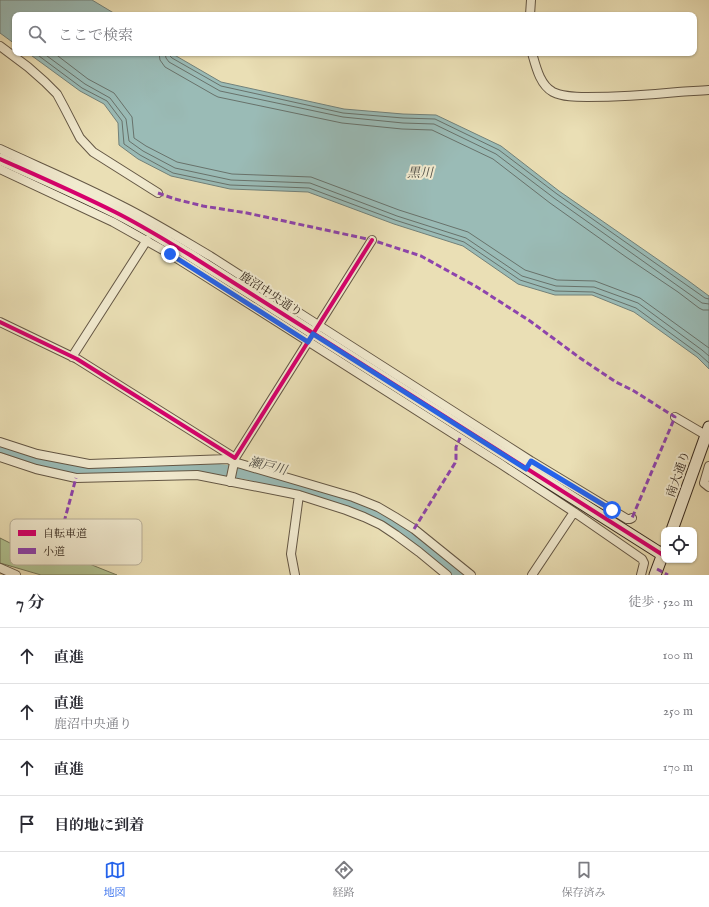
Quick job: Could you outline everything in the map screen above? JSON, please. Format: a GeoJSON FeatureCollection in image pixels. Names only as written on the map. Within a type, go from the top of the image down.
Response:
{"type":"FeatureCollection","features":[{"type":"Feature","properties":{"kind":"street"},"geometry":{"type":"LineString","coordinates":[[530,12],[531,0]]}},
{"type":"Feature","properties":{"kind":"street"},"geometry":{"type":"LineString","coordinates":[[0,46],[12,55]]}},
{"type":"Feature","properties":{"kind":"street"},"geometry":{"type":"LineString","coordinates":[[13,56],[46,82],[57,94],[80,138],[86,146],[158,193]]}},
{"type":"Feature","properties":{"kind":"street"},"geometry":{"type":"LineString","coordinates":[[533,56],[542,81],[554,93],[561,95],[575,97],[597,97],[709,90]]}},
{"type":"Feature","properties":{"kind":"street"},"geometry":{"type":"LineString","coordinates":[[0,149],[102,196],[143,217],[210,256],[313,334]]}},
{"type":"Feature","properties":{"kind":"street","name":"鹿沼中央通り"},"geometry":{"type":"LineString","coordinates":[[0,159],[83,196],[142,227],[190,255],[613,524],[661,552]]}},
{"type":"Feature","properties":{"kind":"street"},"geometry":{"type":"LineString","coordinates":[[0,169],[113,222],[147,240],[194,269],[313,334]]}},
{"type":"Feature","properties":{"kind":"street"},"geometry":{"type":"LineString","coordinates":[[72,357],[147,240]]}},
{"type":"Feature","properties":{"kind":"street"},"geometry":{"type":"LineString","coordinates":[[230,482],[235,460],[372,240]]}},
{"type":"Feature","properties":{"kind":"street"},"geometry":{"type":"LineString","coordinates":[[0,322],[72,357],[235,460]]}},
{"type":"Feature","properties":{"kind":"street"},"geometry":{"type":"LineString","coordinates":[[675,417],[708,432]]}},
{"type":"Feature","properties":{"kind":"street","name":"南大通り"},"geometry":{"type":"LineString","coordinates":[[673,527],[708,432]]}},
{"type":"Feature","properties":{"kind":"street"},"geometry":{"type":"LineString","coordinates":[[0,442],[37,454],[89,464],[235,460],[353,497],[378,507],[414,529],[471,575]]}},
{"type":"Feature","properties":{"kind":"street"},"geometry":{"type":"LineString","coordinates":[[0,457],[36,469],[76,478],[197,475],[299,495],[346,510],[381,525],[419,552],[446,575]]}},
{"type":"Feature","properties":{"kind":"street"},"geometry":{"type":"LineString","coordinates":[[709,466],[704,483],[709,487]]}},
{"type":"Feature","properties":{"kind":"street"},"geometry":{"type":"LineString","coordinates":[[526,469],[574,512],[642,559],[644,563],[641,575]]}},
{"type":"Feature","properties":{"kind":"street"},"geometry":{"type":"LineString","coordinates":[[526,469],[629,520],[632,518]]}},
{"type":"Feature","properties":{"kind":"street"},"geometry":{"type":"LineString","coordinates":[[295,575],[291,554],[299,495]]}},
{"type":"Feature","properties":{"kind":"street"},"geometry":{"type":"LineString","coordinates":[[532,575],[574,512]]}},
{"type":"Feature","properties":{"kind":"street"},"geometry":{"type":"LineString","coordinates":[[606,534],[618,514]]}},
{"type":"Feature","properties":{"kind":"street"},"geometry":{"type":"LineString","coordinates":[[655,575],[661,558]]}},
{"type":"Feature","properties":{"kind":"street"},"geometry":{"type":"LineString","coordinates":[[0,568],[16,575]]}},
{"type":"Feature","properties":{"kind":"green space"},"geometry":{"type":"Polygon","coordinates":[[[0,538],[10,543],[10,565],[92,565],[117,575],[41,575],[0,563],[0,538]]]}},
{"type":"Feature","properties":{"kind":"water"},"geometry":{"type":"Polygon","coordinates":[[[0,0],[92,0],[112,12],[12,12],[12,42],[0,33],[0,0]]]}},
{"type":"Feature","properties":{"kind":"water","name":"黒川"},"geometry":{"type":"Polygon","coordinates":[[[32,56],[176,56],[221,82],[344,109],[436,115],[501,146],[559,191],[709,296],[709,369],[697,357],[634,312],[592,295],[555,295],[518,284],[463,246],[394,224],[308,192],[230,189],[171,176],[138,159],[119,145],[118,123],[104,104],[80,91],[32,56]]]}},
{"type":"Feature","properties":{"kind":"waterway","name":"瀬戸川"},"geometry":{"type":"LineString","coordinates":[[0,448],[68,467],[102,472],[219,470],[245,473],[314,491],[357,506],[377,516],[414,539],[459,575]]}},
{"type":"Feature","properties":{"kind":"marked path"},"geometry":{"type":"LineString","coordinates":[[158,193],[203,206],[247,213],[372,240],[421,256],[477,287],[530,321],[580,358],[616,382],[634,391],[675,417],[632,518]]}},
{"type":"Feature","properties":{"kind":"marked path"},"geometry":{"type":"LineString","coordinates":[[414,529],[455,463],[456,447],[460,438]]}},
{"type":"Feature","properties":{"kind":"marked path"},"geometry":{"type":"LineString","coordinates":[[65,519],[76,478]]}},
{"type":"Feature","properties":{"kind":"marked path"},"geometry":{"type":"LineString","coordinates":[[657,569],[668,575]]}},
{"type":"Feature","properties":{"kind":"cycle path"},"geometry":{"type":"LineString","coordinates":[[0,159],[101,205],[162,238],[661,554]]}},
{"type":"Feature","properties":{"kind":"cycle path"},"geometry":{"type":"LineString","coordinates":[[0,322],[77,359],[235,458],[372,240]]}},
{"type":"Feature","properties":{"kind":"route"},"geometry":{"type":"LineString","coordinates":[[170,254],[308,342],[313,334],[526,469],[531,461],[612,510]]}}]}
